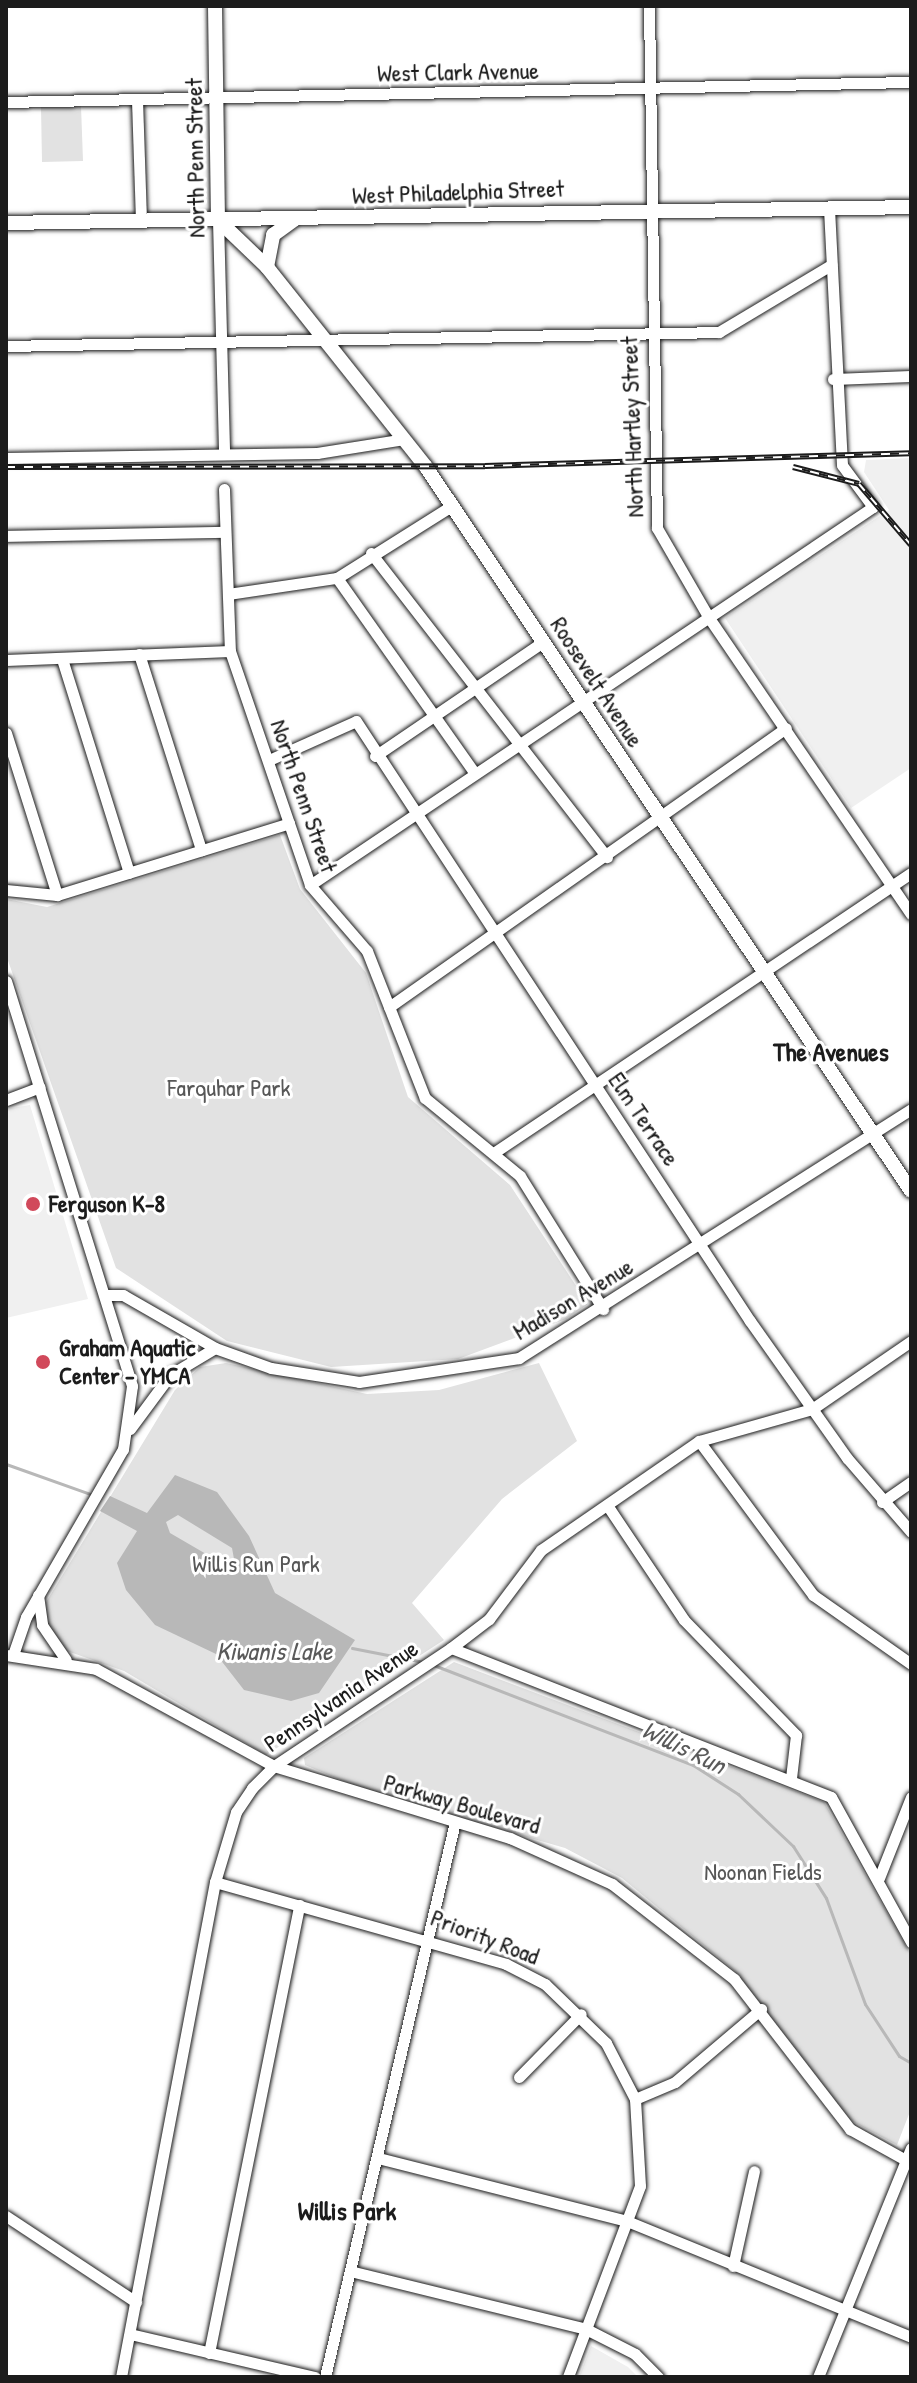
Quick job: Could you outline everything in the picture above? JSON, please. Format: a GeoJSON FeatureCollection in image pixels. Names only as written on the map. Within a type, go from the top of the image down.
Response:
{"type":"FeatureCollection","features":[{"type":"Feature","properties":{"kind":"main road","name":"North Penn Street"},"geometry":{"type":"LineString","coordinates":[[215,6],[218,220]]}},
{"type":"Feature","properties":{"kind":"main road","name":"West Philadelphia Street"},"geometry":{"type":"LineString","coordinates":[[6,223],[652,209],[911,207]]}},
{"type":"Feature","properties":{"kind":"main road"},"geometry":{"type":"LineString","coordinates":[[267,267],[273,235],[296,218]]}},
{"type":"Feature","properties":{"kind":"main road","name":"Roosevelt Avenue"},"geometry":{"type":"LineString","coordinates":[[218,220],[267,267],[453,505],[911,1191]]}},
{"type":"Feature","properties":{"kind":"street","name":"North Hartley Street"},"geometry":{"type":"LineString","coordinates":[[649,6],[652,209],[649,334],[657,528],[709,618],[911,914]]}},
{"type":"Feature","properties":{"kind":"street","name":"West Clark Avenue"},"geometry":{"type":"LineString","coordinates":[[6,102],[651,91],[911,82]]}},
{"type":"Feature","properties":{"kind":"street"},"geometry":{"type":"LineString","coordinates":[[137,100],[141,221]]}},
{"type":"Feature","properties":{"kind":"street"},"geometry":{"type":"LineString","coordinates":[[310,885],[873,507],[842,465],[833,379],[829,208]]}},
{"type":"Feature","properties":{"kind":"street","name":"North Penn Street"},"geometry":{"type":"LineString","coordinates":[[218,220],[224,454]]}},
{"type":"Feature","properties":{"kind":"street"},"geometry":{"type":"LineString","coordinates":[[6,346],[719,332],[831,265]]}},
{"type":"Feature","properties":{"kind":"street"},"geometry":{"type":"LineString","coordinates":[[833,379],[911,376]]}},
{"type":"Feature","properties":{"kind":"street"},"geometry":{"type":"LineString","coordinates":[[6,458],[317,453],[404,439]]}},
{"type":"Feature","properties":{"kind":"street","name":"North Penn Street"},"geometry":{"type":"LineString","coordinates":[[224,489],[222,532],[230,651],[310,885],[367,951],[425,1098],[495,1152],[520,1176],[603,1309]]}},
{"type":"Feature","properties":{"kind":"street"},"geometry":{"type":"LineString","coordinates":[[228,594],[337,578],[371,553],[453,505]]}},
{"type":"Feature","properties":{"kind":"street"},"geometry":{"type":"LineString","coordinates":[[6,536],[222,532]]}},
{"type":"Feature","properties":{"kind":"street"},"geometry":{"type":"LineString","coordinates":[[371,553],[514,747],[607,857]]}},
{"type":"Feature","properties":{"kind":"street"},"geometry":{"type":"LineString","coordinates":[[337,578],[474,772]]}},
{"type":"Feature","properties":{"kind":"street"},"geometry":{"type":"LineString","coordinates":[[375,756],[544,641]]}},
{"type":"Feature","properties":{"kind":"street"},"geometry":{"type":"LineString","coordinates":[[6,660],[230,651]]}},
{"type":"Feature","properties":{"kind":"street"},"geometry":{"type":"LineString","coordinates":[[139,654],[201,850]]}},
{"type":"Feature","properties":{"kind":"street"},"geometry":{"type":"LineString","coordinates":[[62,659],[129,873]]}},
{"type":"Feature","properties":{"kind":"street","name":"Elm Terrace"},"geometry":{"type":"LineString","coordinates":[[269,760],[356,721],[412,814],[812,1409],[882,1502],[911,1532]]}},
{"type":"Feature","properties":{"kind":"street"},"geometry":{"type":"LineString","coordinates":[[389,1007],[493,932],[607,857],[786,728]]}},
{"type":"Feature","properties":{"kind":"street"},"geometry":{"type":"LineString","coordinates":[[6,733],[57,895]]}},
{"type":"Feature","properties":{"kind":"street"},"geometry":{"type":"LineString","coordinates":[[6,890],[57,895],[289,823]]}},
{"type":"Feature","properties":{"kind":"street"},"geometry":{"type":"LineString","coordinates":[[495,1152],[911,873]]}},
{"type":"Feature","properties":{"kind":"street"},"geometry":{"type":"LineString","coordinates":[[6,981],[12,1019],[40,1087],[129,1368],[130,1429]]}},
{"type":"Feature","properties":{"kind":"street"},"geometry":{"type":"LineString","coordinates":[[6,1100],[40,1087]]}},
{"type":"Feature","properties":{"kind":"street","name":"Madison Avenue"},"geometry":{"type":"LineString","coordinates":[[106,1295],[123,1295],[215,1348],[271,1368],[359,1382],[406,1380],[519,1358],[603,1309],[911,1109]]}},
{"type":"Feature","properties":{"kind":"street","name":"Pennsylvania Avenue"},"geometry":{"type":"LineString","coordinates":[[121,2377],[215,1882],[236,1812],[274,1766],[417,1672],[489,1619],[541,1550],[699,1441],[812,1409],[911,1341]]}},
{"type":"Feature","properties":{"kind":"street"},"geometry":{"type":"LineString","coordinates":[[9,1654],[38,1595],[102,1485],[130,1429],[170,1375],[215,1348]]}},
{"type":"Feature","properties":{"kind":"street"},"geometry":{"type":"LineString","coordinates":[[699,1441],[813,1595],[911,1664]]}},
{"type":"Feature","properties":{"kind":"street"},"geometry":{"type":"LineString","coordinates":[[882,1502],[911,1482]]}},
{"type":"Feature","properties":{"kind":"street"},"geometry":{"type":"LineString","coordinates":[[607,1505],[684,1620],[796,1735],[791,1778]]}},
{"type":"Feature","properties":{"kind":"street"},"geometry":{"type":"LineString","coordinates":[[38,1595],[42,1625],[66,1660]]}},
{"type":"Feature","properties":{"kind":"street"},"geometry":{"type":"LineString","coordinates":[[446,1652],[791,1778],[831,1797],[879,1878],[911,1942]]}},
{"type":"Feature","properties":{"kind":"street","name":"Parkway Boulevard"},"geometry":{"type":"LineString","coordinates":[[9,1654],[66,1660],[121,1679],[274,1766],[534,1846],[639,1901],[715,1961],[761,2009],[850,2129],[908,2162]]}},
{"type":"Feature","properties":{"kind":"street"},"geometry":{"type":"LineString","coordinates":[[879,1878],[911,1797]]}},
{"type":"Feature","properties":{"kind":"street"},"geometry":{"type":"LineString","coordinates":[[325,2377],[455,1822]]}},
{"type":"Feature","properties":{"kind":"street","name":"Priority Road"},"geometry":{"type":"LineString","coordinates":[[215,1882],[427,1937],[506,1964],[581,2014],[621,2065],[635,2099],[640,2186],[568,2377]]}},
{"type":"Feature","properties":{"kind":"street"},"geometry":{"type":"LineString","coordinates":[[209,2353],[299,1905]]}},
{"type":"Feature","properties":{"kind":"street"},"geometry":{"type":"LineString","coordinates":[[635,2099],[675,2082],[761,2009]]}},
{"type":"Feature","properties":{"kind":"street"},"geometry":{"type":"LineString","coordinates":[[519,2077],[581,2014]]}},
{"type":"Feature","properties":{"kind":"street"},"geometry":{"type":"LineString","coordinates":[[818,2377],[908,2162],[911,2148]]}},
{"type":"Feature","properties":{"kind":"street"},"geometry":{"type":"LineString","coordinates":[[378,2158],[627,2221],[911,2337]]}},
{"type":"Feature","properties":{"kind":"street"},"geometry":{"type":"LineString","coordinates":[[733,2266],[754,2171]]}},
{"type":"Feature","properties":{"kind":"street"},"geometry":{"type":"LineString","coordinates":[[6,2216],[136,2302]]}},
{"type":"Feature","properties":{"kind":"street"},"geometry":{"type":"LineString","coordinates":[[350,2271],[586,2329],[635,2354],[658,2377]]}},
{"type":"Feature","properties":{"kind":"street"},"geometry":{"type":"LineString","coordinates":[[130,2334],[315,2377]]}},
{"type":"Feature","properties":{"kind":"shaded area"},"geometry":{"type":"Polygon","coordinates":[[[911,458],[911,768],[851,808],[725,618],[889,510],[864,472],[866,460],[911,458]]]}},
{"type":"Feature","properties":{"kind":"shaded area","name":"Ferguson K-8"},"geometry":{"type":"Polygon","coordinates":[[[30,1105],[88,1299],[6,1318],[6,1109],[30,1105]]]}},
{"type":"Feature","properties":{"kind":"shaded area"},"geometry":{"type":"Polygon","coordinates":[[[591,2346],[628,2367],[638,2377],[579,2377],[591,2346]]]}},
{"type":"Feature","properties":{"kind":"green space"},"geometry":{"type":"Polygon","coordinates":[[[81,106],[83,161],[42,162],[41,107],[81,106]]]}},
{"type":"Feature","properties":{"kind":"green space","name":"Farquhar Park"},"geometry":{"type":"Polygon","coordinates":[[[280,835],[300,889],[366,973],[408,1097],[510,1185],[588,1304],[566,1319],[458,1359],[331,1367],[227,1341],[116,1268],[6,955],[6,899],[47,907],[280,835]]]}},
{"type":"Feature","properties":{"kind":"green space","name":"Willis Run Park"},"geometry":{"type":"Polygon","coordinates":[[[226,1363],[367,1394],[439,1390],[539,1363],[577,1441],[502,1499],[412,1603],[444,1640],[266,1755],[124,1671],[67,1651],[47,1629],[45,1604],[175,1390],[200,1367],[226,1363]]]}},
{"type":"Feature","properties":{"kind":"green space","name":"Noonan Fields"},"geometry":{"type":"Polygon","coordinates":[[[454,1662],[824,1802],[911,1955],[911,2109],[897,2145],[850,2120],[735,1971],[622,1878],[565,1848],[365,1790],[305,1765],[304,1758],[454,1662]]]}},
{"type":"Feature","properties":{"kind":"water","name":"Kiwanis Lake"},"geometry":{"type":"Polygon","coordinates":[[[175,1475],[217,1492],[249,1536],[275,1593],[355,1640],[319,1693],[291,1701],[244,1690],[216,1654],[155,1625],[126,1590],[117,1563],[137,1531],[100,1511],[110,1496],[147,1513],[175,1475]],[[178,1515],[166,1522],[170,1533],[225,1565],[234,1559],[232,1548],[178,1515]]]}},
{"type":"Feature","properties":{"kind":"waterway"},"geometry":{"type":"LineString","coordinates":[[6,1464],[93,1495]]}},
{"type":"Feature","properties":{"kind":"waterway","name":"Willis Run"},"geometry":{"type":"LineString","coordinates":[[352,1648],[424,1662]]}},
{"type":"Feature","properties":{"kind":"waterway","name":"Willis Run"},"geometry":{"type":"LineString","coordinates":[[431,1664],[693,1765],[738,1794],[793,1846],[826,1898],[865,2004],[899,2056],[911,2063]]}},
{"type":"Feature","properties":{"kind":"railway"},"geometry":{"type":"LineString","coordinates":[[6,467],[485,466],[911,453]]}},
{"type":"Feature","properties":{"kind":"railway"},"geometry":{"type":"LineString","coordinates":[[793,467],[859,484],[911,545]]}},
{"type":"Feature","properties":{"kind":"place","name":"Ferguson K-8"},"geometry":{"type":"Point","coordinates":[33,1204]}},
{"type":"Feature","properties":{"kind":"place","name":"Graham Aquatic Center - YMCA"},"geometry":{"type":"Point","coordinates":[43,1362]}},
{"type":"Feature","properties":{"kind":"district","name":"The Avenues"},"geometry":{"type":"Point","coordinates":[831,1052]}},
{"type":"Feature","properties":{"kind":"district","name":"Willis Park"},"geometry":{"type":"Point","coordinates":[347,2211]}}]}
